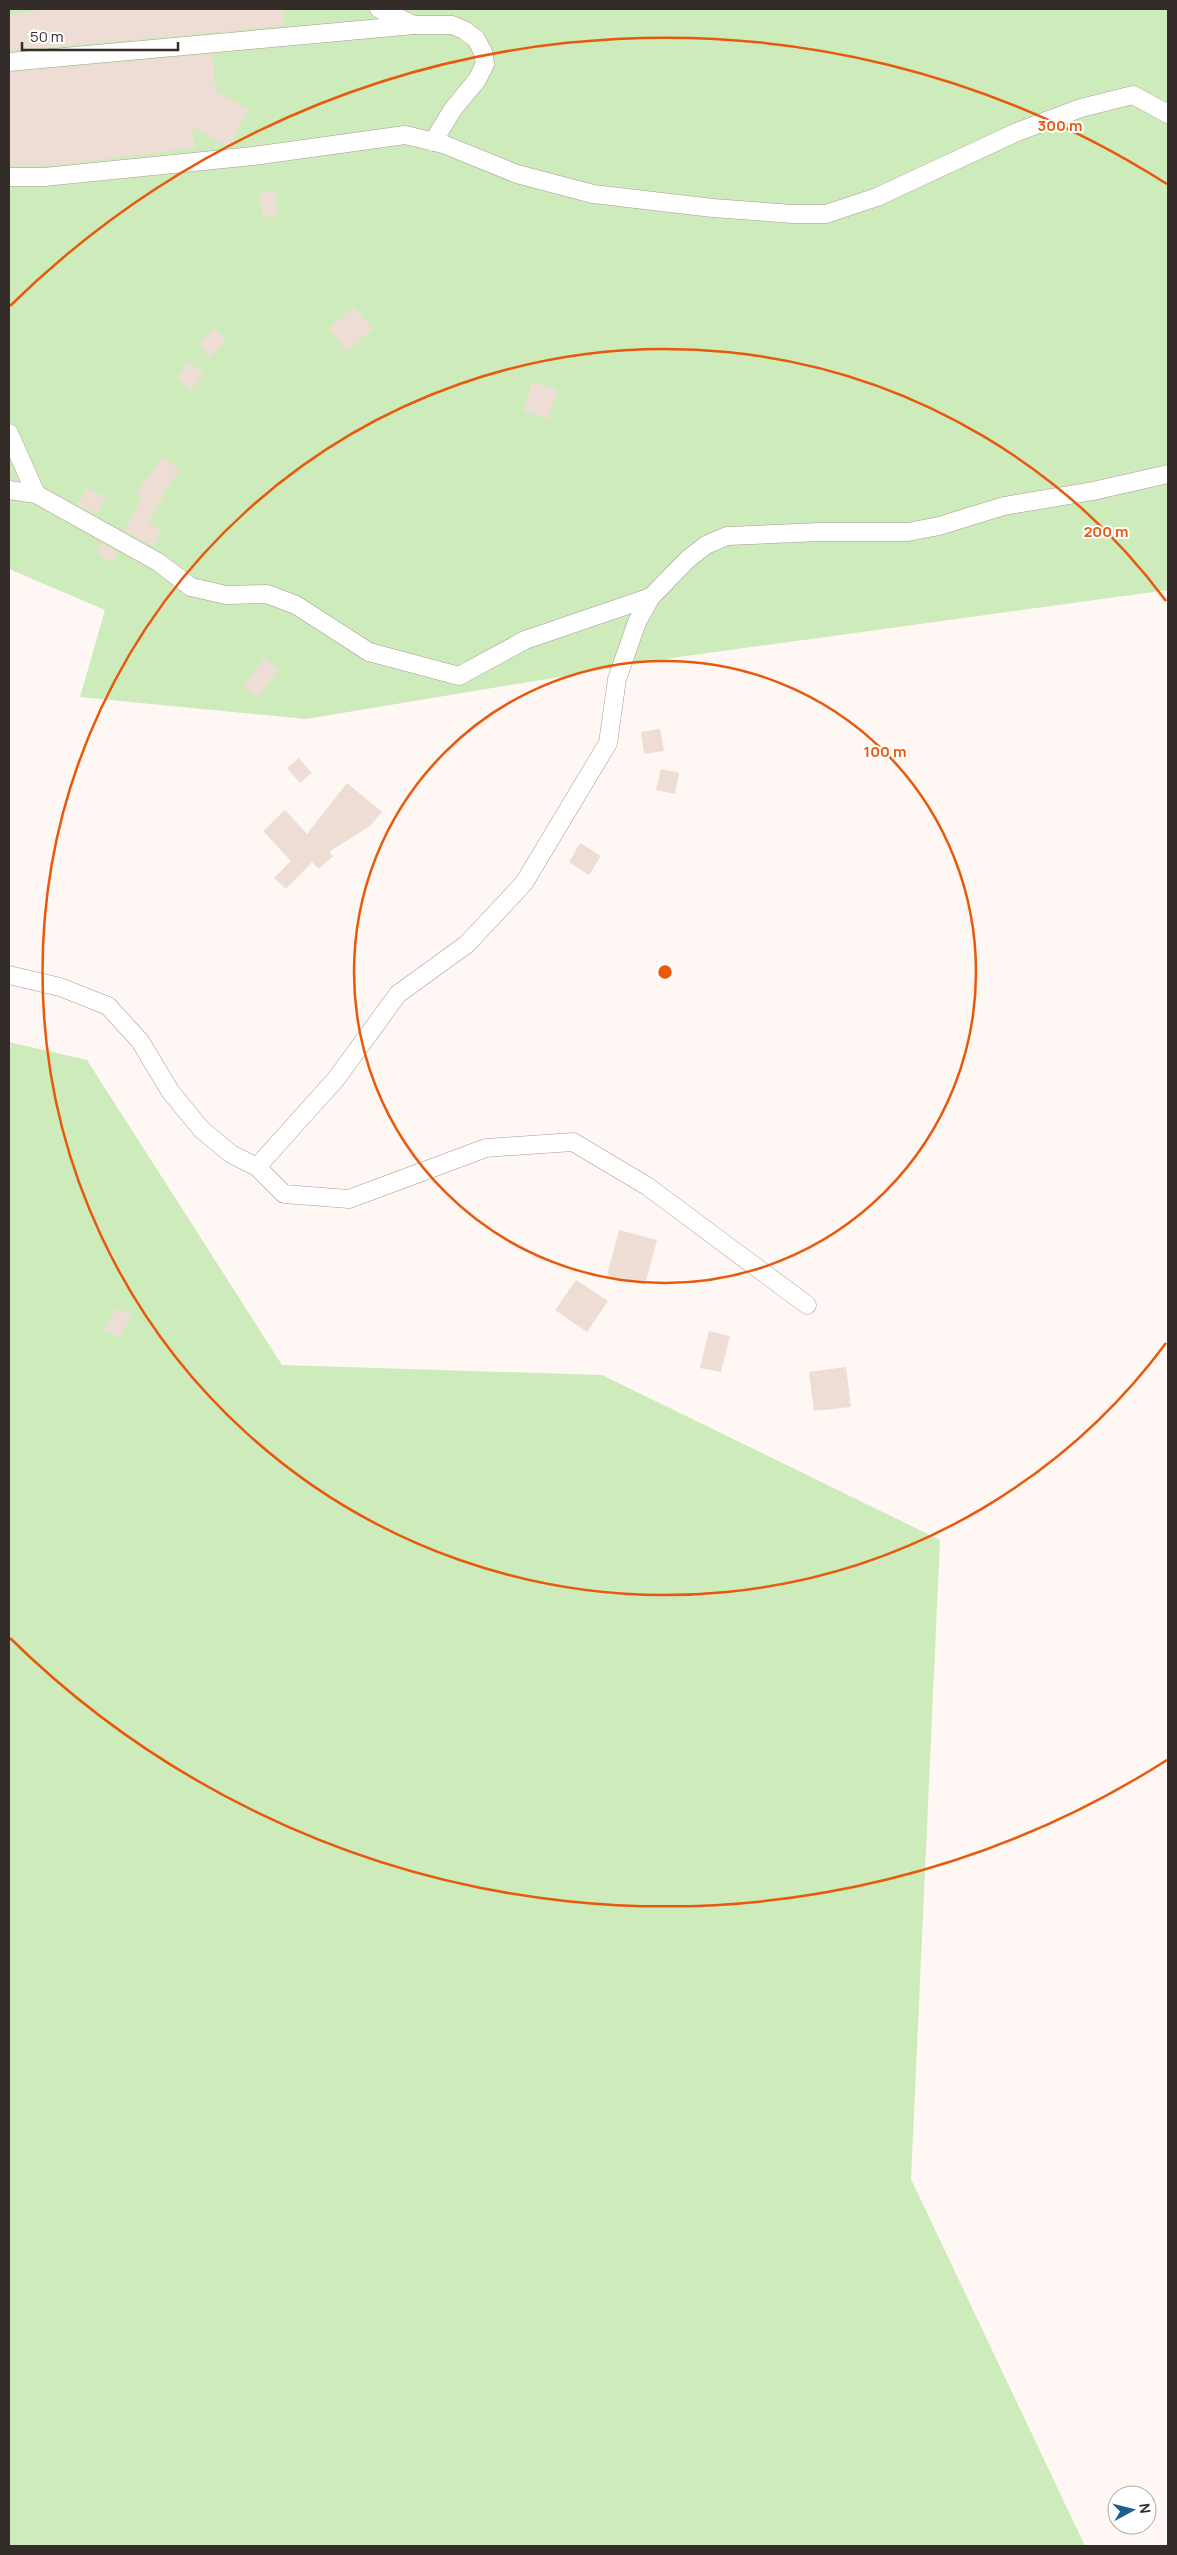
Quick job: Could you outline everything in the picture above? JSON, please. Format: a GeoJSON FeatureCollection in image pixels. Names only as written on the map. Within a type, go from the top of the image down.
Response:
{"type":"FeatureCollection","features":[{"type":"Feature","properties":{"kind":"street"},"geometry":{"type":"LineString","coordinates":[[378,9],[414,25]]}},
{"type":"Feature","properties":{"kind":"street"},"geometry":{"type":"LineString","coordinates":[[9,62],[414,25],[452,25],[476,39],[483,52],[485,64],[476,80],[453,109],[433,142]]}},
{"type":"Feature","properties":{"kind":"street"},"geometry":{"type":"LineString","coordinates":[[9,177],[44,178],[253,156],[405,135],[433,142],[517,174],[593,194],[713,208],[793,214],[826,214],[877,197],[1017,132],[1081,108],[1133,94],[1168,114]]}},
{"type":"Feature","properties":{"kind":"street"},"geometry":{"type":"LineString","coordinates":[[9,433],[36,494]]}},
{"type":"Feature","properties":{"kind":"street"},"geometry":{"type":"LineString","coordinates":[[257,1167],[336,1080],[398,994],[467,944],[524,883],[608,743],[617,678],[637,622],[651,597],[688,559],[706,546],[727,536],[820,532],[908,532],[939,526],[1004,506],[1093,491],[1168,474]]}},
{"type":"Feature","properties":{"kind":"street"},"geometry":{"type":"LineString","coordinates":[[9,490],[36,494],[158,562],[191,587],[226,595],[267,594],[296,605],[369,652],[459,676],[525,640],[651,597]]}},
{"type":"Feature","properties":{"kind":"street"},"geometry":{"type":"LineString","coordinates":[[9,975],[60,987],[108,1006],[140,1041],[170,1091],[201,1129],[231,1154],[257,1167],[284,1194],[349,1200],[486,1148],[573,1142],[647,1186],[807,1305]]}},
{"type":"Feature","properties":{"kind":"green space"},"geometry":{"type":"Polygon","coordinates":[[[9,9],[1168,9],[1168,590],[679,657],[306,719],[80,697],[105,610],[9,569],[9,9]]]}},
{"type":"Feature","properties":{"kind":"green space"},"geometry":{"type":"Polygon","coordinates":[[[9,1042],[87,1060],[282,1365],[602,1375],[940,1540],[911,2179],[1085,2546],[9,2546],[9,1042]]]}},
{"type":"Feature","properties":{"kind":"building"},"geometry":{"type":"Polygon","coordinates":[[[45,9],[282,9],[284,26],[9,51],[9,15],[45,9]]]}},
{"type":"Feature","properties":{"kind":"building"},"geometry":{"type":"Polygon","coordinates":[[[212,54],[216,91],[249,110],[228,147],[192,127],[194,148],[58,165],[9,166],[9,72],[212,54]]]}},
{"type":"Feature","properties":{"kind":"building"},"geometry":{"type":"Polygon","coordinates":[[[275,192],[277,215],[262,217],[259,193],[275,192]]]}},
{"type":"Feature","properties":{"kind":"building"},"geometry":{"type":"Polygon","coordinates":[[[354,307],[373,329],[347,351],[329,329],[354,307]]]}},
{"type":"Feature","properties":{"kind":"building"},"geometry":{"type":"Polygon","coordinates":[[[215,328],[226,341],[209,357],[198,343],[215,328]]]}},
{"type":"Feature","properties":{"kind":"building"},"geometry":{"type":"Polygon","coordinates":[[[189,362],[204,374],[191,390],[177,378],[189,362]]]}},
{"type":"Feature","properties":{"kind":"building"},"geometry":{"type":"Polygon","coordinates":[[[532,382],[557,389],[549,419],[523,411],[532,382]]]}},
{"type":"Feature","properties":{"kind":"building"},"geometry":{"type":"Polygon","coordinates":[[[163,457],[180,471],[163,492],[165,494],[148,523],[162,531],[153,547],[124,530],[142,499],[136,493],[163,457]]]}},
{"type":"Feature","properties":{"kind":"building"},"geometry":{"type":"Polygon","coordinates":[[[87,488],[105,497],[97,514],[78,505],[87,488]]]}},
{"type":"Feature","properties":{"kind":"building"},"geometry":{"type":"Polygon","coordinates":[[[102,543],[118,552],[111,563],[96,552],[102,543]]]}},
{"type":"Feature","properties":{"kind":"building"},"geometry":{"type":"Polygon","coordinates":[[[264,658],[279,669],[258,697],[243,686],[264,658]]]}},
{"type":"Feature","properties":{"kind":"building"},"geometry":{"type":"Polygon","coordinates":[[[660,729],[664,751],[644,754],[641,732],[660,729]]]}},
{"type":"Feature","properties":{"kind":"building"},"geometry":{"type":"Polygon","coordinates":[[[299,758],[312,773],[300,783],[287,768],[299,758]]]}},
{"type":"Feature","properties":{"kind":"building"},"geometry":{"type":"Polygon","coordinates":[[[661,769],[679,773],[675,794],[656,790],[661,769]]]}},
{"type":"Feature","properties":{"kind":"building"},"geometry":{"type":"Polygon","coordinates":[[[347,783],[382,812],[370,826],[329,852],[333,856],[319,869],[312,862],[286,889],[274,878],[291,861],[263,831],[285,810],[307,834],[347,783]]]}},
{"type":"Feature","properties":{"kind":"building"},"geometry":{"type":"Polygon","coordinates":[[[580,843],[601,856],[589,875],[569,862],[580,843]]]}},
{"type":"Feature","properties":{"kind":"building"},"geometry":{"type":"Polygon","coordinates":[[[619,1230],[657,1240],[645,1285],[607,1275],[619,1230]]]}},
{"type":"Feature","properties":{"kind":"building"},"geometry":{"type":"Polygon","coordinates":[[[576,1280],[608,1301],[587,1332],[555,1310],[576,1280]]]}},
{"type":"Feature","properties":{"kind":"building"},"geometry":{"type":"Polygon","coordinates":[[[117,1308],[132,1316],[119,1338],[104,1329],[117,1308]]]}},
{"type":"Feature","properties":{"kind":"building"},"geometry":{"type":"Polygon","coordinates":[[[709,1331],[730,1336],[721,1372],[700,1368],[709,1331]]]}},
{"type":"Feature","properties":{"kind":"building"},"geometry":{"type":"Polygon","coordinates":[[[846,1367],[851,1407],[814,1411],[809,1372],[846,1367]]]}}]}
